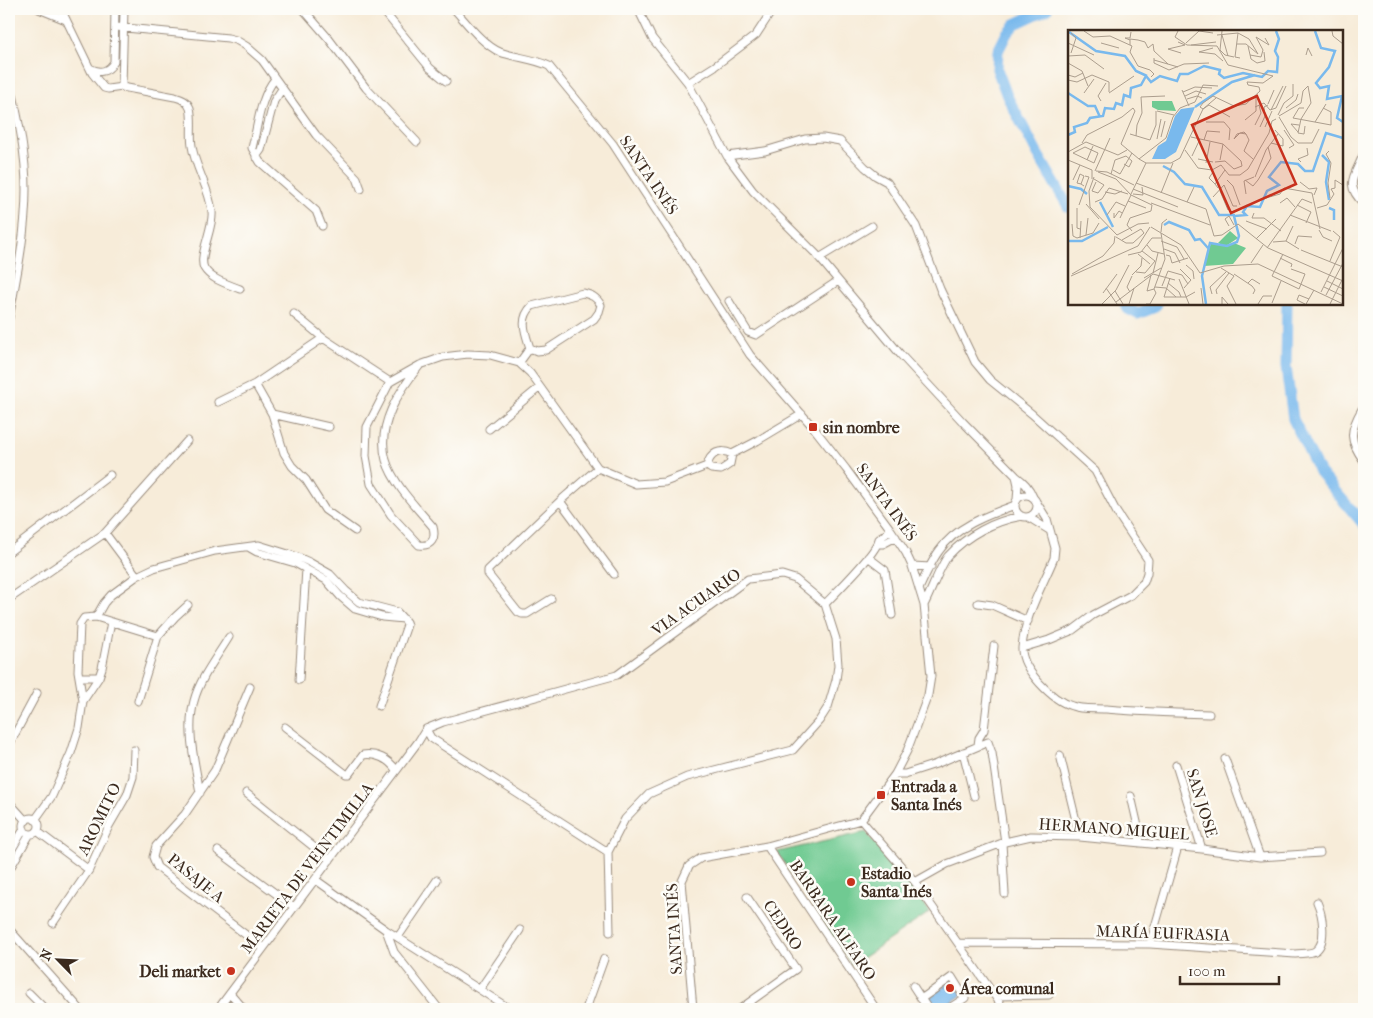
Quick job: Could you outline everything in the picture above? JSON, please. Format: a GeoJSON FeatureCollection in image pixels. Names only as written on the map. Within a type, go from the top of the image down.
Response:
{"type":"FeatureCollection","features":[{"type":"Feature","properties":{"kind":"street"},"geometry":{"type":"LineString","coordinates":[[39,9],[66,20]]}},
{"type":"Feature","properties":{"kind":"street"},"geometry":{"type":"LineString","coordinates":[[61,9],[89,67],[104,88],[122,87],[182,99],[190,109],[192,148],[212,212],[211,226],[204,254],[204,268],[211,276],[240,289]]}},
{"type":"Feature","properties":{"kind":"street"},"geometry":{"type":"LineString","coordinates":[[89,67],[103,72],[112,65],[115,59],[115,9]]}},
{"type":"Feature","properties":{"kind":"street"},"geometry":{"type":"LineString","coordinates":[[122,87],[124,9]]}},
{"type":"Feature","properties":{"kind":"street"},"geometry":{"type":"LineString","coordinates":[[303,9],[329,39],[366,88],[417,142]]}},
{"type":"Feature","properties":{"kind":"street"},"geometry":{"type":"LineString","coordinates":[[382,9],[430,68],[446,81]]}},
{"type":"Feature","properties":{"kind":"street","name":"SANTA INÉS"},"geometry":{"type":"LineString","coordinates":[[454,9],[483,40],[499,52],[540,61],[549,66],[613,144],[750,355],[802,414],[846,469],[896,537],[912,566],[924,605],[932,676],[924,704],[907,750],[895,774],[861,820],[767,846],[701,858],[689,866],[682,881],[693,1009]]}},
{"type":"Feature","properties":{"kind":"street"},"geometry":{"type":"LineString","coordinates":[[638,9],[652,38],[688,83],[728,156],[753,191],[819,258],[906,361],[963,422],[1030,488],[1047,519],[1055,548],[1054,558],[1028,621],[1022,648],[1028,670],[1053,695],[1071,706],[1152,713],[1209,714]]}},
{"type":"Feature","properties":{"kind":"street"},"geometry":{"type":"LineString","coordinates":[[688,83],[715,66],[756,35],[773,9]]}},
{"type":"Feature","properties":{"kind":"street"},"geometry":{"type":"LineString","coordinates":[[116,28],[236,40],[254,52],[316,135],[357,178],[361,189]]}},
{"type":"Feature","properties":{"kind":"street"},"geometry":{"type":"LineString","coordinates":[[9,76],[19,122],[26,190],[18,273],[9,318]]}},
{"type":"Feature","properties":{"kind":"street"},"geometry":{"type":"LineString","coordinates":[[275,79],[264,97],[252,148],[256,158],[316,211],[322,226]]}},
{"type":"Feature","properties":{"kind":"street"},"geometry":{"type":"LineString","coordinates":[[256,158],[261,150],[274,101],[282,89]]}},
{"type":"Feature","properties":{"kind":"street"},"geometry":{"type":"LineString","coordinates":[[728,156],[765,151],[804,140],[823,138],[840,141],[865,167],[887,182],[916,226],[940,289],[975,362],[990,380],[1032,414],[1095,471],[1117,513],[1148,560],[1144,582],[1131,595],[1093,615],[1074,630],[1022,648]]}},
{"type":"Feature","properties":{"kind":"street"},"geometry":{"type":"LineString","coordinates":[[1364,153],[1352,182],[1354,194],[1364,204]]}},
{"type":"Feature","properties":{"kind":"street"},"geometry":{"type":"LineString","coordinates":[[819,258],[872,226]]}},
{"type":"Feature","properties":{"kind":"street"},"geometry":{"type":"LineString","coordinates":[[729,301],[748,332],[756,335],[838,281]]}},
{"type":"Feature","properties":{"kind":"street"},"geometry":{"type":"LineString","coordinates":[[583,293],[591,294],[601,305],[594,319],[546,350],[537,351],[530,348],[523,325],[527,311],[532,306],[583,293]]}},
{"type":"Feature","properties":{"kind":"street"},"geometry":{"type":"LineString","coordinates":[[294,314],[323,338],[390,382]]}},
{"type":"Feature","properties":{"kind":"street"},"geometry":{"type":"LineString","coordinates":[[218,402],[255,384],[323,338]]}},
{"type":"Feature","properties":{"kind":"street"},"geometry":{"type":"LineString","coordinates":[[519,363],[530,348]]}},
{"type":"Feature","properties":{"kind":"street"},"geometry":{"type":"LineString","coordinates":[[420,365],[403,386],[392,408],[384,434],[386,460],[394,478],[433,527],[435,534],[432,542],[428,545],[419,545],[391,514],[372,484],[366,456],[367,428],[390,382],[420,365],[443,357],[468,354],[490,355],[519,363],[530,373],[598,468],[636,484],[665,482],[707,466]]}},
{"type":"Feature","properties":{"kind":"street"},"geometry":{"type":"LineString","coordinates":[[255,384],[272,414],[284,453],[292,466],[306,480],[325,510],[355,531]]}},
{"type":"Feature","properties":{"kind":"street"},"geometry":{"type":"LineString","coordinates":[[489,429],[540,387]]}},
{"type":"Feature","properties":{"kind":"street"},"geometry":{"type":"LineString","coordinates":[[1362,409],[1352,426],[1352,432],[1353,445],[1364,461]]}},
{"type":"Feature","properties":{"kind":"street"},"geometry":{"type":"LineString","coordinates":[[272,414],[329,427]]}},
{"type":"Feature","properties":{"kind":"street"},"geometry":{"type":"LineString","coordinates":[[707,466],[711,469],[721,470],[730,464],[732,454],[802,414]]}},
{"type":"Feature","properties":{"kind":"street"},"geometry":{"type":"LineString","coordinates":[[9,600],[106,533],[187,441]]}},
{"type":"Feature","properties":{"kind":"street"},"geometry":{"type":"LineString","coordinates":[[707,466],[710,457],[718,451],[732,454]]}},
{"type":"Feature","properties":{"kind":"street"},"geometry":{"type":"LineString","coordinates":[[551,599],[527,614],[522,614],[518,612],[488,574],[488,570],[560,501],[598,468]]}},
{"type":"Feature","properties":{"kind":"street"},"geometry":{"type":"LineString","coordinates":[[9,552],[110,475]]}},
{"type":"Feature","properties":{"kind":"street"},"geometry":{"type":"LineString","coordinates":[[1016,476],[1018,485],[1016,510],[1049,530]]}},
{"type":"Feature","properties":{"kind":"street"},"geometry":{"type":"LineString","coordinates":[[918,588],[940,550],[950,539],[968,525],[1016,502],[1024,495],[1035,500]]}},
{"type":"Feature","properties":{"kind":"street"},"geometry":{"type":"LineString","coordinates":[[924,605],[947,557],[974,534],[1010,518],[1025,517],[1036,512],[1035,500]]}},
{"type":"Feature","properties":{"kind":"street"},"geometry":{"type":"LineString","coordinates":[[560,501],[614,574]]}},
{"type":"Feature","properties":{"kind":"street"},"geometry":{"type":"LineString","coordinates":[[610,932],[608,852],[626,819],[649,794],[687,777],[793,750],[819,721],[828,707],[836,680],[838,665],[836,639],[825,604],[868,557],[878,544],[879,539],[891,530]]}},
{"type":"Feature","properties":{"kind":"street"},"geometry":{"type":"LineString","coordinates":[[106,533],[137,576]]}},
{"type":"Feature","properties":{"kind":"street"},"geometry":{"type":"LineString","coordinates":[[878,544],[883,544],[896,537]]}},
{"type":"Feature","properties":{"kind":"street"},"geometry":{"type":"LineString","coordinates":[[950,539],[958,548]]}},
{"type":"Feature","properties":{"kind":"street"},"geometry":{"type":"LineString","coordinates":[[96,617],[111,595],[137,576],[154,568],[186,558],[215,551],[259,546],[298,557],[330,574],[359,602],[396,612],[404,619],[407,625],[379,706]]}},
{"type":"Feature","properties":{"kind":"street"},"geometry":{"type":"LineString","coordinates":[[250,548],[257,552],[295,563],[326,580],[355,609],[382,617],[404,619]]}},
{"type":"Feature","properties":{"kind":"street"},"geometry":{"type":"LineString","coordinates":[[868,557],[884,570],[892,614]]}},
{"type":"Feature","properties":{"kind":"street"},"geometry":{"type":"LineString","coordinates":[[912,566],[932,564],[942,568]]}},
{"type":"Feature","properties":{"kind":"street"},"geometry":{"type":"LineString","coordinates":[[299,680],[306,569]]}},
{"type":"Feature","properties":{"kind":"street","name":"VIA ACUARIO"},"geometry":{"type":"LineString","coordinates":[[426,728],[617,675],[748,579],[782,575],[795,579],[825,604]]}},
{"type":"Feature","properties":{"kind":"street"},"geometry":{"type":"LineString","coordinates":[[923,580],[933,587]]}},
{"type":"Feature","properties":{"kind":"street"},"geometry":{"type":"LineString","coordinates":[[978,603],[992,605],[1028,621]]}},
{"type":"Feature","properties":{"kind":"street"},"geometry":{"type":"LineString","coordinates":[[138,701],[158,636],[188,605]]}},
{"type":"Feature","properties":{"kind":"street"},"geometry":{"type":"LineString","coordinates":[[35,820],[52,796],[72,753],[79,728],[83,701],[79,677],[80,624],[84,618],[96,617],[158,636]]}},
{"type":"Feature","properties":{"kind":"street"},"geometry":{"type":"LineString","coordinates":[[83,701],[99,677],[111,622]]}},
{"type":"Feature","properties":{"kind":"street"},"geometry":{"type":"LineString","coordinates":[[200,793],[193,752],[191,716],[194,700],[203,680],[229,637]]}},
{"type":"Feature","properties":{"kind":"street"},"geometry":{"type":"LineString","coordinates":[[978,745],[979,738],[984,730],[994,646]]}},
{"type":"Feature","properties":{"kind":"street"},"geometry":{"type":"LineString","coordinates":[[79,677],[99,677]]}},
{"type":"Feature","properties":{"kind":"street","name":"PASAJE A"},"geometry":{"type":"LineString","coordinates":[[250,688],[215,770],[185,814],[156,846],[153,857],[157,867],[263,948]]}},
{"type":"Feature","properties":{"kind":"street"},"geometry":{"type":"LineString","coordinates":[[9,744],[37,693]]}},
{"type":"Feature","properties":{"kind":"street"},"geometry":{"type":"LineString","coordinates":[[284,727],[346,774],[349,774],[363,755],[370,754],[377,754],[396,770]]}},
{"type":"Feature","properties":{"kind":"street"},"geometry":{"type":"LineString","coordinates":[[426,728],[431,738],[608,852]]}},
{"type":"Feature","properties":{"kind":"street","name":"MARIETA DE VEINTIMILLA"},"geometry":{"type":"LineString","coordinates":[[218,1009],[316,880],[418,742],[426,728]]}},
{"type":"Feature","properties":{"kind":"street"},"geometry":{"type":"LineString","coordinates":[[895,774],[905,774],[986,742],[989,743],[1003,843],[1005,894]]}},
{"type":"Feature","properties":{"kind":"street","name":"AROMITO"},"geometry":{"type":"LineString","coordinates":[[53,923],[89,870],[108,826],[127,795],[133,777],[134,750]]}},
{"type":"Feature","properties":{"kind":"street"},"geometry":{"type":"LineString","coordinates":[[963,752],[974,796]]}},
{"type":"Feature","properties":{"kind":"street"},"geometry":{"type":"LineString","coordinates":[[1060,755],[1080,838]]}},
{"type":"Feature","properties":{"kind":"street"},"geometry":{"type":"LineString","coordinates":[[1225,759],[1260,857]]}},
{"type":"Feature","properties":{"kind":"street","name":"SAN JOSE"},"geometry":{"type":"LineString","coordinates":[[1176,764],[1202,849]]}},
{"type":"Feature","properties":{"kind":"street"},"geometry":{"type":"LineString","coordinates":[[246,793],[330,860]]}},
{"type":"Feature","properties":{"kind":"street"},"geometry":{"type":"LineString","coordinates":[[1131,796],[1140,835],[1138,843]]}},
{"type":"Feature","properties":{"kind":"street"},"geometry":{"type":"LineString","coordinates":[[9,802],[26,821],[30,831]]}},
{"type":"Feature","properties":{"kind":"street"},"geometry":{"type":"LineString","coordinates":[[9,854],[30,831],[39,825],[35,820],[30,819],[26,821]]}},
{"type":"Feature","properties":{"kind":"street"},"geometry":{"type":"LineString","coordinates":[[861,820],[915,882],[1004,1009]]}},
{"type":"Feature","properties":{"kind":"street"},"geometry":{"type":"LineString","coordinates":[[9,870],[30,831]]}},
{"type":"Feature","properties":{"kind":"street","name":"AROMITO"},"geometry":{"type":"LineString","coordinates":[[30,831],[89,870]]}},
{"type":"Feature","properties":{"kind":"street","name":"HERMANO MIGUEL"},"geometry":{"type":"LineString","coordinates":[[915,882],[946,864],[1003,843],[1031,836],[1138,843],[1260,857],[1320,853]]}},
{"type":"Feature","properties":{"kind":"street","name":"BARBARA ALFARO"},"geometry":{"type":"LineString","coordinates":[[767,846],[876,1009]]}},
{"type":"Feature","properties":{"kind":"street"},"geometry":{"type":"LineString","coordinates":[[1150,944],[1178,847]]}},
{"type":"Feature","properties":{"kind":"street"},"geometry":{"type":"LineString","coordinates":[[218,851],[294,907]]}},
{"type":"Feature","properties":{"kind":"street"},"geometry":{"type":"LineString","coordinates":[[316,880],[386,930],[510,1009]]}},
{"type":"Feature","properties":{"kind":"street"},"geometry":{"type":"LineString","coordinates":[[398,937],[437,880]]}},
{"type":"Feature","properties":{"kind":"street","name":"CEDRO"},"geometry":{"type":"LineString","coordinates":[[740,1009],[796,969],[747,897]]}},
{"type":"Feature","properties":{"kind":"street","name":"MARÍA EUFRASIA"},"geometry":{"type":"LineString","coordinates":[[958,943],[1150,944],[1295,954],[1314,952],[1319,948],[1323,934],[1320,908],[1317,902]]}},
{"type":"Feature","properties":{"kind":"street"},"geometry":{"type":"LineString","coordinates":[[9,929],[80,1009]]}},
{"type":"Feature","properties":{"kind":"street"},"geometry":{"type":"LineString","coordinates":[[386,930],[394,952],[439,1009]]}},
{"type":"Feature","properties":{"kind":"street"},"geometry":{"type":"LineString","coordinates":[[480,989],[520,930]]}},
{"type":"Feature","properties":{"kind":"street"},"geometry":{"type":"LineString","coordinates":[[9,940],[18,938]]}},
{"type":"Feature","properties":{"kind":"street"},"geometry":{"type":"LineString","coordinates":[[586,1009],[604,959]]}},
{"type":"Feature","properties":{"kind":"street"},"geometry":{"type":"LineString","coordinates":[[921,999],[952,978],[965,998],[948,1009]]}},
{"type":"Feature","properties":{"kind":"street"},"geometry":{"type":"LineString","coordinates":[[913,986],[928,1009]]}},
{"type":"Feature","properties":{"kind":"street"},"geometry":{"type":"LineString","coordinates":[[29,993],[46,1009]]}},
{"type":"Feature","properties":{"kind":"street"},"geometry":{"type":"LineString","coordinates":[[230,993],[244,1009]]}},
{"type":"Feature","properties":{"kind":"street"},"geometry":{"type":"LineString","coordinates":[[996,996],[1049,994]]}},
{"type":"Feature","properties":{"kind":"green space","name":"Estadio Santa Inés"},"geometry":{"type":"Polygon","coordinates":[[[866,832],[930,912],[852,965],[777,852],[866,832]]]}},
{"type":"Feature","properties":{"kind":"water","name":"Área comunal"},"geometry":{"type":"Polygon","coordinates":[[[952,980],[962,995],[941,1009],[934,1009],[927,999],[952,980]]]}},
{"type":"Feature","properties":{"kind":"waterway"},"geometry":{"type":"LineString","coordinates":[[1047,9],[1015,24],[1007,33],[998,51],[997,69],[1007,96],[1068,206]]}},
{"type":"Feature","properties":{"kind":"waterway"},"geometry":{"type":"LineString","coordinates":[[1126,305],[1128,309],[1138,314],[1156,305]]}},
{"type":"Feature","properties":{"kind":"waterway"},"geometry":{"type":"LineString","coordinates":[[1287,305],[1286,367],[1293,419],[1319,472],[1364,525]]}},
{"type":"Feature","properties":{"kind":"place","name":"sin nombre"},"geometry":{"type":"Point","coordinates":[813,427]}},
{"type":"Feature","properties":{"kind":"place","name":"Entrada a Santa Inés"},"geometry":{"type":"Point","coordinates":[881,795]}},
{"type":"Feature","properties":{"kind":"place","name":"Estadio Santa Inés"},"geometry":{"type":"Point","coordinates":[851,882]}},
{"type":"Feature","properties":{"kind":"place","name":"Deli market"},"geometry":{"type":"Point","coordinates":[231,971]}},
{"type":"Feature","properties":{"kind":"place","name":"Área comunal"},"geometry":{"type":"Point","coordinates":[950,988]}}]}
